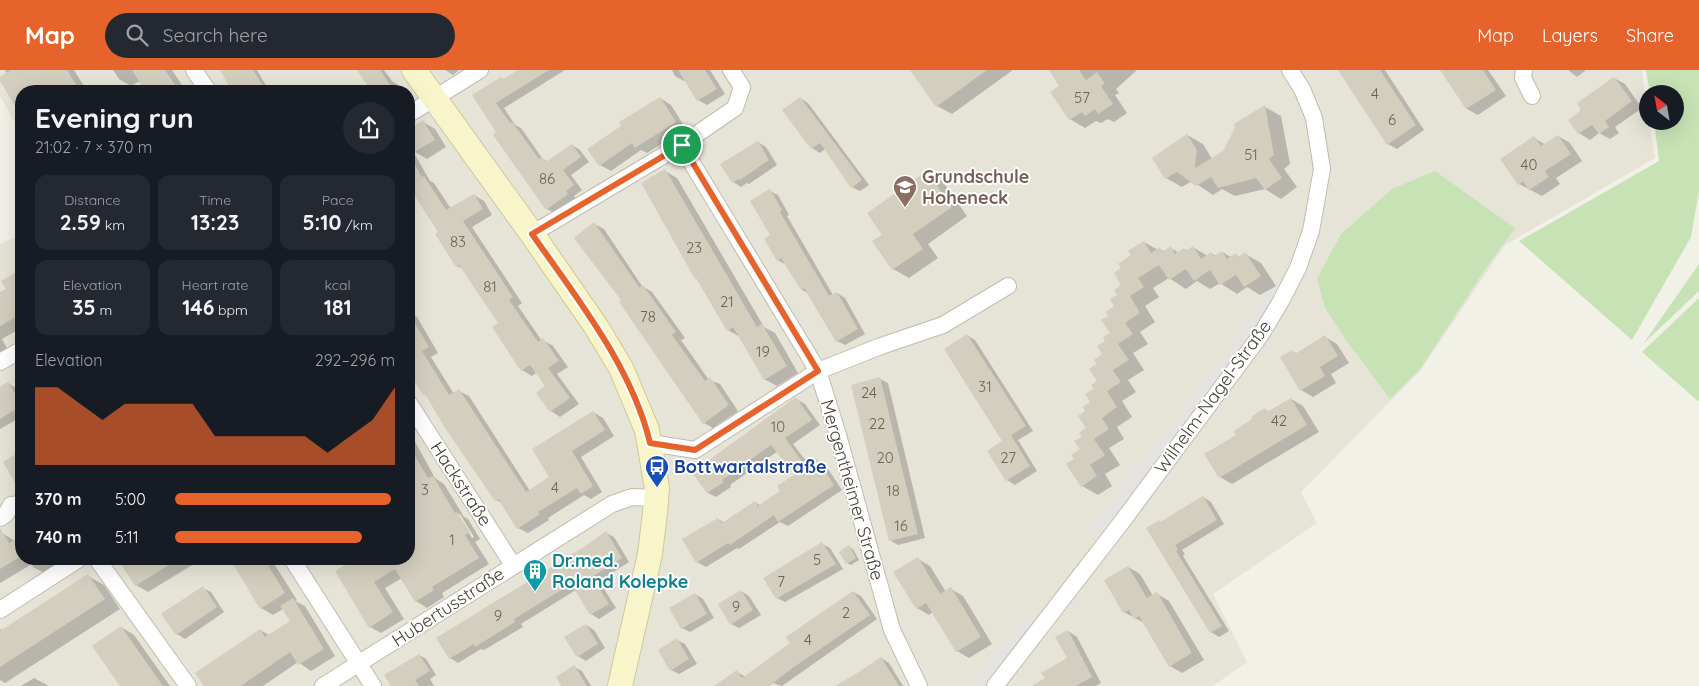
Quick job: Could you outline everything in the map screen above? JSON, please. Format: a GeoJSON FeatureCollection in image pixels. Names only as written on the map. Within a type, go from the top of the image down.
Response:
{"type":"FeatureCollection","features":[{"type":"Feature","properties":{"kind":"main road"},"geometry":{"type":"LineString","coordinates":[[414,70],[595,325],[621,368],[647,430],[656,498],[650,554],[620,686]]}},
{"type":"Feature","properties":{"kind":"street"},"geometry":{"type":"LineString","coordinates":[[194,70],[204,85]]}},
{"type":"Feature","properties":{"kind":"street"},"geometry":{"type":"LineString","coordinates":[[415,110],[480,70]]}},
{"type":"Feature","properties":{"kind":"street"},"geometry":{"type":"LineString","coordinates":[[532,234],[682,145],[735,108],[742,87],[731,70]]}},
{"type":"Feature","properties":{"kind":"street","name":"Wilhelm-Nagel-Straße"},"geometry":{"type":"LineString","coordinates":[[995,686],[1121,523],[1260,336],[1282,302],[1311,231],[1322,169],[1314,118],[1302,90],[1290,70]]}},
{"type":"Feature","properties":{"kind":"street"},"geometry":{"type":"LineString","coordinates":[[1524,70],[1523,78],[1532,96]]}},
{"type":"Feature","properties":{"kind":"street","name":"Mergentheimer Straße"},"geometry":{"type":"LineString","coordinates":[[682,145],[818,371],[838,435],[892,630],[919,686]]}},
{"type":"Feature","properties":{"kind":"street"},"geometry":{"type":"LineString","coordinates":[[650,443],[695,450],[818,371],[881,346],[943,325],[1008,286]]}},
{"type":"Feature","properties":{"kind":"street"},"geometry":{"type":"LineString","coordinates":[[0,362],[15,353]]}},
{"type":"Feature","properties":{"kind":"street","name":"Hackstraße"},"geometry":{"type":"LineString","coordinates":[[415,412],[513,565]]}},
{"type":"Feature","properties":{"kind":"street","name":"Hubertusstraße"},"geometry":{"type":"LineString","coordinates":[[323,686],[612,504],[632,498],[656,498]]}},
{"type":"Feature","properties":{"kind":"street"},"geometry":{"type":"LineString","coordinates":[[0,518],[6,514],[11,504]]}},
{"type":"Feature","properties":{"kind":"street"},"geometry":{"type":"LineString","coordinates":[[0,610],[70,565]]}},
{"type":"Feature","properties":{"kind":"street"},"geometry":{"type":"LineString","coordinates":[[101,565],[188,686]]}},
{"type":"Feature","properties":{"kind":"street"},"geometry":{"type":"LineString","coordinates":[[296,565],[373,686]]}},
{"type":"Feature","properties":{"kind":"shaded area"},"geometry":{"type":"Polygon","coordinates":[[[0,70],[1642,70],[1644,85],[1639,85],[1639,130],[1650,130],[1655,158],[1505,245],[1421,370],[1301,492],[1317,523],[1213,594],[1247,662],[1213,686],[0,686],[0,244],[15,238],[15,565],[415,565],[415,85],[15,85],[15,122],[0,96],[0,70]]]}},
{"type":"Feature","properties":{"kind":"shaded area"},"geometry":{"type":"Polygon","coordinates":[[[1273,280],[1284,283],[1274,305],[1234,362],[1096,540],[1085,531],[1163,435],[1242,330],[1273,280]]]}},
{"type":"Feature","properties":{"kind":"shaded area"},"geometry":{"type":"Polygon","coordinates":[[[1022,616],[1032,624],[987,686],[970,686],[1022,616]]]}},
{"type":"Feature","properties":{"kind":"green space"},"geometry":{"type":"Polygon","coordinates":[[[1646,70],[1699,70],[1699,191],[1691,237],[1632,340],[1519,241],[1659,161],[1655,130],[1684,130],[1684,85],[1648,85],[1646,70]]]}},
{"type":"Feature","properties":{"kind":"green space"},"geometry":{"type":"Polygon","coordinates":[[[1435,171],[1515,228],[1484,271],[1420,369],[1390,399],[1346,340],[1325,308],[1317,279],[1341,234],[1392,189],[1435,171]]]}},
{"type":"Feature","properties":{"kind":"green space"},"geometry":{"type":"Polygon","coordinates":[[[1699,264],[1699,291],[1643,344],[1699,264]]]}},
{"type":"Feature","properties":{"kind":"green space"},"geometry":{"type":"Polygon","coordinates":[[[1699,298],[1699,402],[1642,352],[1699,298]]]}},
{"type":"Feature","properties":{"kind":"building"},"geometry":{"type":"Polygon","coordinates":[[[11,70],[67,70],[76,85],[15,85],[15,106],[0,81],[0,77],[11,70]]]}},
{"type":"Feature","properties":{"kind":"building"},"geometry":{"type":"Polygon","coordinates":[[[132,70],[165,70],[175,85],[141,85],[132,70]]]}},
{"type":"Feature","properties":{"kind":"building"},"geometry":{"type":"Polygon","coordinates":[[[220,70],[253,70],[262,85],[229,85],[220,70]]]}},
{"type":"Feature","properties":{"kind":"building"},"geometry":{"type":"Polygon","coordinates":[[[357,70],[380,70],[390,85],[367,85],[357,70]]]}},
{"type":"Feature","properties":{"kind":"building"},"geometry":{"type":"Polygon","coordinates":[[[518,70],[549,70],[496,103],[510,123],[512,122],[539,159],[542,157],[546,162],[572,144],[581,157],[563,170],[574,185],[566,191],[568,194],[546,210],[493,135],[496,132],[472,95],[501,77],[503,79],[518,70]]]}},
{"type":"Feature","properties":{"kind":"building"},"geometry":{"type":"Polygon","coordinates":[[[678,70],[705,70],[717,89],[697,101],[678,70]]]}},
{"type":"Feature","properties":{"kind":"building"},"geometry":{"type":"Polygon","coordinates":[[[910,70],[987,70],[936,107],[910,70]]]}},
{"type":"Feature","properties":{"kind":"building"},"geometry":{"type":"Polygon","coordinates":[[[1049,70],[1079,70],[1086,80],[1097,72],[1105,84],[1101,86],[1113,104],[1098,114],[1095,109],[1085,116],[1082,112],[1069,120],[1050,92],[1059,86],[1049,70]]]}},
{"type":"Feature","properties":{"kind":"building"},"geometry":{"type":"Polygon","coordinates":[[[1338,70],[1380,70],[1416,125],[1387,145],[1338,70]]]}},
{"type":"Feature","properties":{"kind":"building"},"geometry":{"type":"Polygon","coordinates":[[[1440,70],[1483,70],[1496,90],[1466,109],[1440,70]]]}},
{"type":"Feature","properties":{"kind":"building"},"geometry":{"type":"Polygon","coordinates":[[[1614,77],[1632,101],[1605,121],[1609,127],[1599,134],[1592,125],[1578,134],[1568,120],[1581,110],[1577,103],[1614,77]]]}},
{"type":"Feature","properties":{"kind":"building"},"geometry":{"type":"Polygon","coordinates":[[[660,97],[676,122],[635,148],[632,143],[599,166],[587,149],[621,126],[619,122],[660,97]]]}},
{"type":"Feature","properties":{"kind":"building"},"geometry":{"type":"Polygon","coordinates":[[[800,97],[862,180],[851,188],[820,143],[811,149],[782,110],[800,97]]]}},
{"type":"Feature","properties":{"kind":"building"},"geometry":{"type":"Polygon","coordinates":[[[1265,105],[1274,155],[1269,159],[1282,178],[1265,190],[1256,178],[1218,188],[1211,177],[1196,186],[1177,172],[1165,179],[1152,158],[1187,134],[1197,150],[1195,168],[1223,151],[1235,128],[1234,124],[1265,105]]]}},
{"type":"Feature","properties":{"kind":"building"},"geometry":{"type":"Polygon","coordinates":[[[423,120],[435,140],[415,152],[415,125],[423,120]]]}},
{"type":"Feature","properties":{"kind":"building"},"geometry":{"type":"Polygon","coordinates":[[[1558,135],[1571,154],[1545,171],[1549,177],[1529,190],[1523,181],[1518,185],[1500,159],[1534,136],[1541,146],[1558,135]]]}},
{"type":"Feature","properties":{"kind":"building"},"geometry":{"type":"Polygon","coordinates":[[[758,141],[769,160],[740,180],[732,183],[720,164],[758,141]]]}},
{"type":"Feature","properties":{"kind":"building"},"geometry":{"type":"Polygon","coordinates":[[[415,165],[446,210],[474,194],[483,209],[463,221],[513,297],[509,300],[538,342],[543,338],[559,361],[548,368],[570,398],[550,412],[536,393],[545,386],[530,365],[521,371],[492,327],[498,323],[459,265],[456,267],[435,234],[438,232],[415,196],[415,165]]]}},
{"type":"Feature","properties":{"kind":"building"},"geometry":{"type":"Polygon","coordinates":[[[665,169],[757,327],[762,324],[787,366],[764,380],[733,327],[727,331],[695,279],[641,183],[665,169]]]}},
{"type":"Feature","properties":{"kind":"building"},"geometry":{"type":"Polygon","coordinates":[[[927,171],[952,207],[913,234],[923,249],[892,270],[872,241],[882,235],[867,213],[927,171]]]}},
{"type":"Feature","properties":{"kind":"building"},"geometry":{"type":"Polygon","coordinates":[[[770,189],[782,210],[780,212],[829,296],[837,292],[858,329],[836,342],[804,288],[801,290],[781,258],[777,261],[764,239],[770,235],[750,201],[770,189]]]}},
{"type":"Feature","properties":{"kind":"building"},"geometry":{"type":"Polygon","coordinates":[[[594,222],[639,287],[643,285],[676,332],[672,335],[705,381],[710,377],[729,405],[703,424],[619,302],[621,300],[574,238],[594,222]]]}},
{"type":"Feature","properties":{"kind":"building"},"geometry":{"type":"Polygon","coordinates":[[[1144,241],[1151,253],[1160,247],[1162,252],[1171,246],[1175,254],[1184,248],[1186,251],[1193,246],[1201,259],[1211,252],[1214,256],[1222,251],[1227,259],[1236,253],[1238,257],[1245,252],[1261,276],[1244,287],[1236,275],[1220,285],[1210,270],[1194,281],[1186,269],[1169,280],[1159,265],[1138,278],[1144,287],[1130,296],[1140,313],[1125,323],[1133,334],[1118,344],[1129,360],[1113,370],[1121,382],[1107,391],[1117,407],[1102,418],[1109,429],[1094,439],[1105,455],[1090,465],[1097,476],[1081,487],[1066,464],[1074,459],[1071,455],[1080,449],[1074,441],[1082,437],[1079,433],[1086,428],[1078,416],[1085,411],[1083,407],[1090,402],[1085,394],[1094,389],[1091,385],[1097,381],[1089,369],[1097,364],[1094,360],[1102,354],[1097,346],[1105,341],[1103,337],[1110,333],[1101,320],[1108,316],[1106,312],[1114,306],[1110,299],[1117,295],[1114,290],[1121,285],[1114,273],[1121,268],[1118,264],[1131,255],[1128,251],[1144,241]]]}},
{"type":"Feature","properties":{"kind":"building"},"geometry":{"type":"Polygon","coordinates":[[[15,273],[15,317],[0,326],[0,292],[6,289],[1,281],[15,273]]]}},
{"type":"Feature","properties":{"kind":"building"},"geometry":{"type":"Polygon","coordinates":[[[415,323],[429,347],[422,351],[449,395],[459,389],[526,492],[549,477],[532,449],[593,411],[605,430],[572,451],[593,486],[581,494],[577,488],[538,512],[540,514],[517,529],[498,499],[495,501],[445,428],[425,394],[423,395],[415,382],[415,323]]]}},
{"type":"Feature","properties":{"kind":"building"},"geometry":{"type":"Polygon","coordinates":[[[967,334],[1026,426],[1011,435],[1030,466],[1006,481],[987,451],[1002,441],[944,349],[967,334]]]}},
{"type":"Feature","properties":{"kind":"building"},"geometry":{"type":"Polygon","coordinates":[[[1325,335],[1338,356],[1320,367],[1325,376],[1300,391],[1280,357],[1292,350],[1295,354],[1325,335]]]}},
{"type":"Feature","properties":{"kind":"building"},"geometry":{"type":"Polygon","coordinates":[[[880,377],[918,534],[889,541],[851,385],[880,377]]]}},
{"type":"Feature","properties":{"kind":"building"},"geometry":{"type":"Polygon","coordinates":[[[8,382],[15,393],[15,410],[0,419],[0,387],[8,382]]]}},
{"type":"Feature","properties":{"kind":"building"},"geometry":{"type":"Polygon","coordinates":[[[796,397],[812,420],[785,438],[806,467],[817,459],[834,485],[778,522],[774,515],[730,545],[728,543],[696,563],[682,539],[718,518],[722,523],[755,501],[758,506],[780,491],[777,486],[794,475],[771,445],[707,493],[693,474],[710,462],[709,460],[796,397]]]}},
{"type":"Feature","properties":{"kind":"building"},"geometry":{"type":"Polygon","coordinates":[[[1291,398],[1307,425],[1219,478],[1204,454],[1236,435],[1234,431],[1252,419],[1251,417],[1265,408],[1267,412],[1291,398]]]}},
{"type":"Feature","properties":{"kind":"building"},"geometry":{"type":"Polygon","coordinates":[[[15,455],[15,483],[3,462],[15,455]]]}},
{"type":"Feature","properties":{"kind":"building"},"geometry":{"type":"Polygon","coordinates":[[[415,456],[428,478],[433,476],[455,513],[457,512],[470,532],[465,535],[479,558],[432,587],[434,590],[415,602],[395,569],[374,582],[393,612],[369,628],[335,571],[346,565],[415,565],[415,456]]]}},
{"type":"Feature","properties":{"kind":"building"},"geometry":{"type":"Polygon","coordinates":[[[1203,496],[1217,520],[1175,545],[1178,549],[1176,551],[1222,626],[1210,633],[1146,528],[1159,520],[1160,522],[1203,496]]]}},
{"type":"Feature","properties":{"kind":"building"},"geometry":{"type":"Polygon","coordinates":[[[0,528],[9,543],[15,540],[15,560],[0,569],[0,528]]]}},
{"type":"Feature","properties":{"kind":"building"},"geometry":{"type":"Polygon","coordinates":[[[606,531],[622,558],[592,577],[609,604],[590,615],[571,584],[514,619],[515,622],[475,647],[474,644],[449,659],[436,638],[587,545],[606,531]]]}},
{"type":"Feature","properties":{"kind":"building"},"geometry":{"type":"Polygon","coordinates":[[[822,542],[836,564],[776,599],[763,578],[822,542]]]}},
{"type":"Feature","properties":{"kind":"building"},"geometry":{"type":"Polygon","coordinates":[[[849,545],[856,558],[846,564],[839,552],[849,545]]]}},
{"type":"Feature","properties":{"kind":"building"},"geometry":{"type":"Polygon","coordinates":[[[918,557],[940,594],[951,587],[981,637],[956,652],[926,603],[916,609],[893,572],[918,557]]]}},
{"type":"Feature","properties":{"kind":"building"},"geometry":{"type":"Polygon","coordinates":[[[122,565],[169,565],[135,586],[122,565]]]}},
{"type":"Feature","properties":{"kind":"building"},"geometry":{"type":"Polygon","coordinates":[[[234,565],[268,565],[285,593],[260,609],[234,565]]]}},
{"type":"Feature","properties":{"kind":"building"},"geometry":{"type":"Polygon","coordinates":[[[1128,566],[1147,598],[1157,592],[1192,653],[1169,667],[1139,616],[1134,619],[1129,610],[1123,613],[1104,580],[1128,566]]]}},
{"type":"Feature","properties":{"kind":"building"},"geometry":{"type":"Polygon","coordinates":[[[88,574],[105,599],[0,667],[0,631],[88,574]]]}},
{"type":"Feature","properties":{"kind":"building"},"geometry":{"type":"Polygon","coordinates":[[[203,586],[217,607],[176,635],[161,614],[203,586]]]}},
{"type":"Feature","properties":{"kind":"building"},"geometry":{"type":"Polygon","coordinates":[[[741,590],[753,610],[730,625],[718,604],[741,590]]]}},
{"type":"Feature","properties":{"kind":"building"},"geometry":{"type":"Polygon","coordinates":[[[853,591],[870,615],[769,686],[714,686],[737,670],[742,678],[790,643],[786,637],[853,591]]]}},
{"type":"Feature","properties":{"kind":"building"},"geometry":{"type":"Polygon","coordinates":[[[695,593],[707,614],[681,629],[669,608],[695,593]]]}},
{"type":"Feature","properties":{"kind":"building"},"geometry":{"type":"Polygon","coordinates":[[[293,598],[324,649],[298,665],[290,652],[241,686],[204,686],[195,673],[260,629],[265,637],[290,621],[280,606],[293,598]]]}},
{"type":"Feature","properties":{"kind":"building"},"geometry":{"type":"Polygon","coordinates":[[[586,624],[598,644],[577,657],[564,637],[586,624]]]}},
{"type":"Feature","properties":{"kind":"building"},"geometry":{"type":"Polygon","coordinates":[[[121,626],[163,686],[120,686],[92,646],[121,626]]]}},
{"type":"Feature","properties":{"kind":"building"},"geometry":{"type":"Polygon","coordinates":[[[1068,630],[1092,677],[1076,686],[1032,686],[1045,678],[1041,673],[1067,658],[1055,637],[1068,630]]]}},
{"type":"Feature","properties":{"kind":"building"},"geometry":{"type":"Polygon","coordinates":[[[677,638],[689,659],[670,671],[658,650],[677,638]]]}},
{"type":"Feature","properties":{"kind":"building"},"geometry":{"type":"Polygon","coordinates":[[[419,654],[430,671],[415,680],[419,686],[391,686],[384,675],[419,654]]]}},
{"type":"Feature","properties":{"kind":"building"},"geometry":{"type":"Polygon","coordinates":[[[881,657],[899,686],[835,686],[859,672],[881,657]]]}},
{"type":"Feature","properties":{"kind":"building"},"geometry":{"type":"Polygon","coordinates":[[[574,665],[587,686],[561,686],[556,677],[574,665]]]}},
{"type":"Feature","properties":{"kind":"place","name":"Grundschule Hoheneck"},"geometry":{"type":"Point","coordinates":[905,208]}},
{"type":"Feature","properties":{"kind":"place","name":"Bottwartalstraße"},"geometry":{"type":"Point","coordinates":[657,488]}},
{"type":"Feature","properties":{"kind":"place","name":"Dr.med. Roland Kolepke"},"geometry":{"type":"Point","coordinates":[535,592]}},
{"type":"Feature","properties":{"kind":"route"},"geometry":{"type":"LineString","coordinates":[[682,145],[818,371],[695,450],[650,443],[647,430],[621,368],[595,325],[532,234],[682,145]]}}]}
